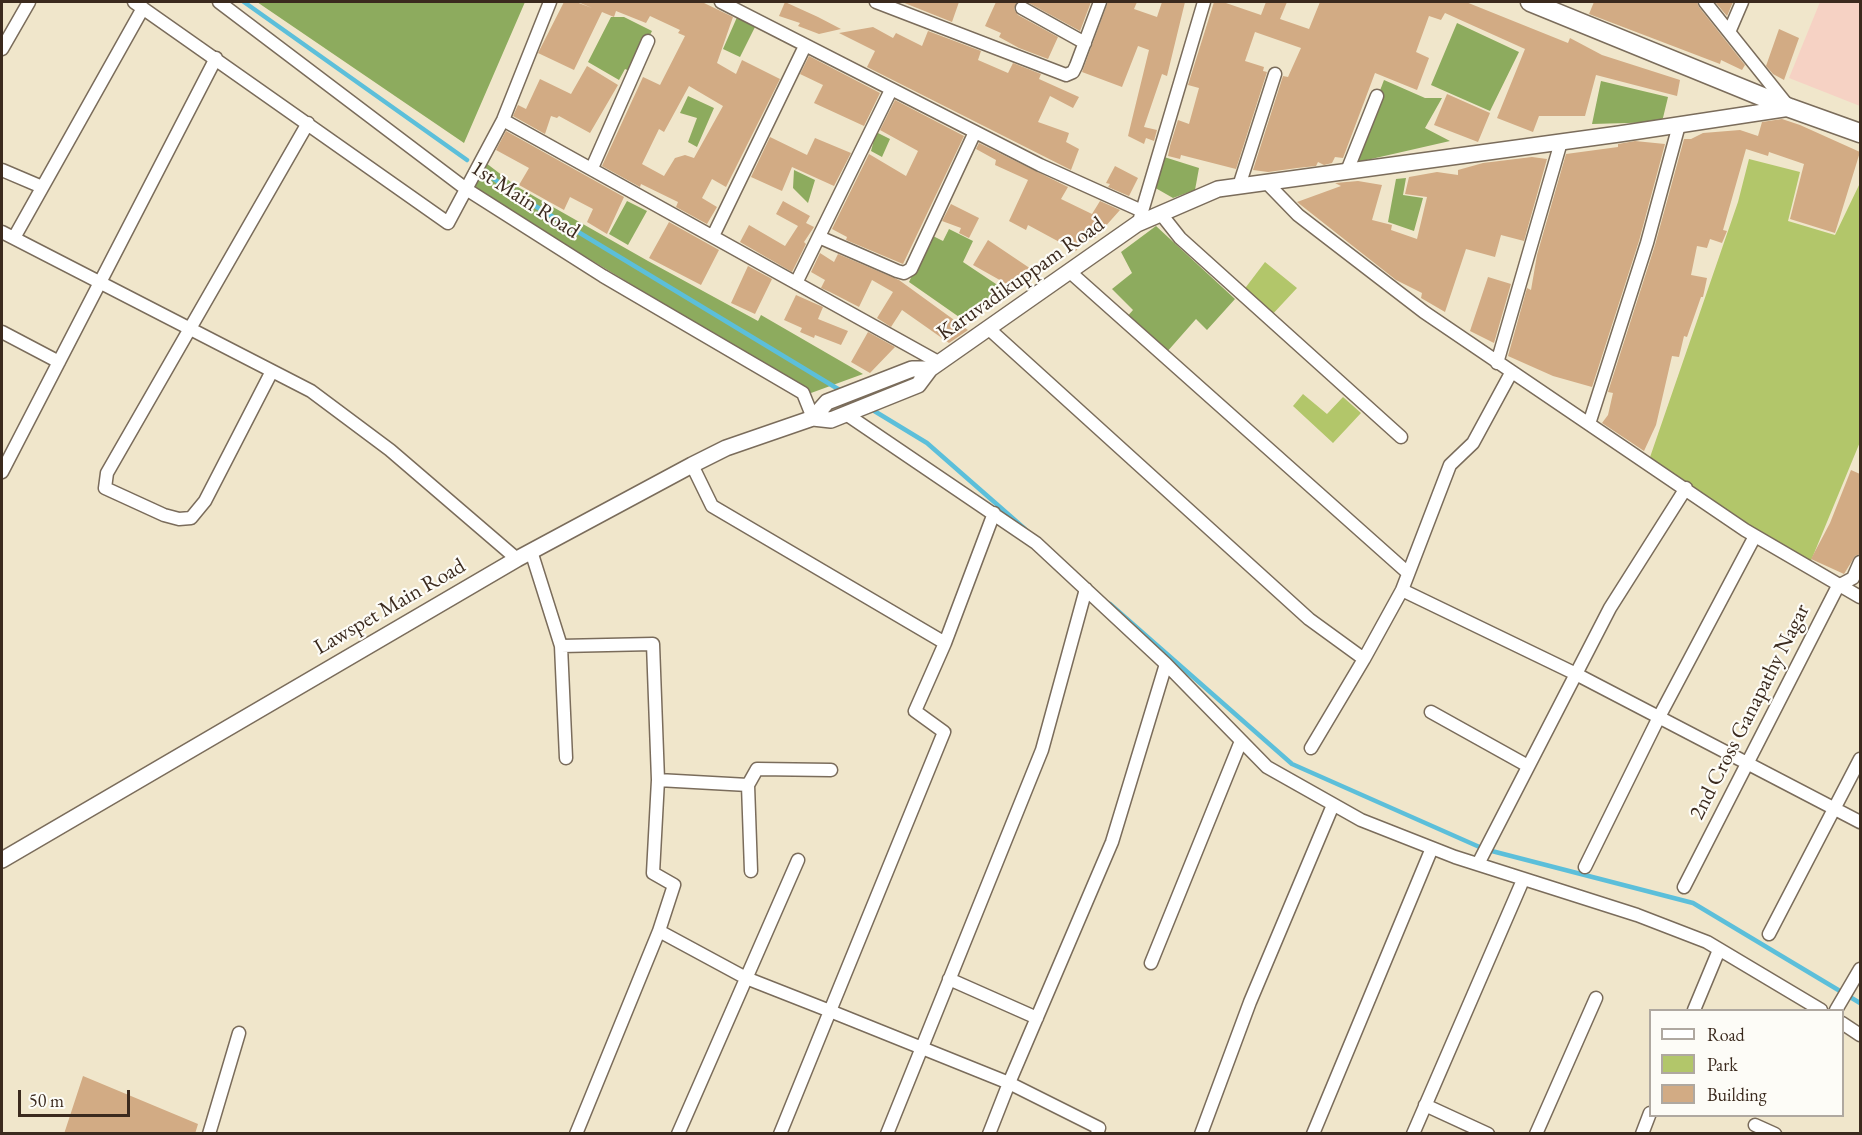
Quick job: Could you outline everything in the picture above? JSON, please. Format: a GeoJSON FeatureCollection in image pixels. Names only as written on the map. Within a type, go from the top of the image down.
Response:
{"type":"FeatureCollection","features":[{"type":"Feature","properties":{"kind":"main road"},"geometry":{"type":"LineString","coordinates":[[1540,3],[1790,108],[1860,133]]}},
{"type":"Feature","properties":{"kind":"street"},"geometry":{"type":"LineString","coordinates":[[2,49],[29,2]]}},
{"type":"Feature","properties":{"kind":"street","name":"1st Main Road"},"geometry":{"type":"LineString","coordinates":[[219,2],[465,189],[603,276],[803,393],[813,418]]}},
{"type":"Feature","properties":{"kind":"street"},"geometry":{"type":"LineString","coordinates":[[15,236],[138,5],[448,223],[503,120],[550,2]]}},
{"type":"Feature","properties":{"kind":"street"},"geometry":{"type":"LineString","coordinates":[[721,2],[1140,218],[1204,2]]}},
{"type":"Feature","properties":{"kind":"street"},"geometry":{"type":"LineString","coordinates":[[876,2],[1066,75],[1073,72],[1100,2]]}},
{"type":"Feature","properties":{"kind":"street"},"geometry":{"type":"LineString","coordinates":[[1705,2],[1730,30],[1790,108]]}},
{"type":"Feature","properties":{"kind":"street"},"geometry":{"type":"LineString","coordinates":[[1730,30],[1742,2]]}},
{"type":"Feature","properties":{"kind":"street"},"geometry":{"type":"LineString","coordinates":[[1022,8],[1085,43]]}},
{"type":"Feature","properties":{"kind":"street"},"geometry":{"type":"LineString","coordinates":[[592,168],[648,41]]}},
{"type":"Feature","properties":{"kind":"street"},"geometry":{"type":"LineString","coordinates":[[713,236],[806,46]]}},
{"type":"Feature","properties":{"kind":"street"},"geometry":{"type":"LineString","coordinates":[[2,472],[216,58]]}},
{"type":"Feature","properties":{"kind":"street"},"geometry":{"type":"LineString","coordinates":[[1239,186],[1275,74]]}},
{"type":"Feature","properties":{"kind":"street"},"geometry":{"type":"LineString","coordinates":[[796,283],[891,90]]}},
{"type":"Feature","properties":{"kind":"street"},"geometry":{"type":"LineString","coordinates":[[1347,171],[1377,96]]}},
{"type":"Feature","properties":{"kind":"street","name":"Karuvadikuppam Road"},"geometry":{"type":"LineString","coordinates":[[813,418],[831,420],[918,385],[935,366],[1070,272],[1140,218],[1161,214],[1218,189],[1790,108]]}},
{"type":"Feature","properties":{"kind":"street"},"geometry":{"type":"LineString","coordinates":[[503,120],[796,283],[935,366]]}},
{"type":"Feature","properties":{"kind":"street"},"geometry":{"type":"LineString","coordinates":[[272,371],[205,501],[191,518],[179,519],[164,515],[105,488],[107,473],[308,123]]}},
{"type":"Feature","properties":{"kind":"street"},"geometry":{"type":"LineString","coordinates":[[1589,424],[1647,243],[1679,125]]}},
{"type":"Feature","properties":{"kind":"street"},"geometry":{"type":"LineString","coordinates":[[819,237],[897,271],[904,273],[911,269],[975,132]]}},
{"type":"Feature","properties":{"kind":"street"},"geometry":{"type":"LineString","coordinates":[[1497,363],[1561,142]]}},
{"type":"Feature","properties":{"kind":"street"},"geometry":{"type":"LineString","coordinates":[[2,170],[42,187]]}},
{"type":"Feature","properties":{"kind":"street"},"geometry":{"type":"LineString","coordinates":[[1266,182],[1298,215],[1424,312],[1511,373],[1755,536],[1860,597]]}},
{"type":"Feature","properties":{"kind":"street"},"geometry":{"type":"LineString","coordinates":[[1161,214],[1180,238],[1401,437]]}},
{"type":"Feature","properties":{"kind":"street"},"geometry":{"type":"LineString","coordinates":[[2,232],[15,236],[311,391],[390,450],[517,559]]}},
{"type":"Feature","properties":{"kind":"street"},"geometry":{"type":"LineString","coordinates":[[1070,272],[1408,573]]}},
{"type":"Feature","properties":{"kind":"street"},"geometry":{"type":"LineString","coordinates":[[989,329],[1309,619],[1364,659]]}},
{"type":"Feature","properties":{"kind":"street"},"geometry":{"type":"LineString","coordinates":[[2,332],[59,362]]}},
{"type":"Feature","properties":{"kind":"street"},"geometry":{"type":"LineString","coordinates":[[813,418],[828,402],[912,369],[935,366]]}},
{"type":"Feature","properties":{"kind":"street"},"geometry":{"type":"LineString","coordinates":[[1311,748],[1402,590],[1450,465],[1473,443],[1511,373]]}},
{"type":"Feature","properties":{"kind":"street"},"geometry":{"type":"LineString","coordinates":[[846,414],[1036,543],[1166,663],[1267,767],[1361,820],[1432,848],[1523,880],[1637,915],[1707,942],[1807,1007]]}},
{"type":"Feature","properties":{"kind":"street","name":"Lawspet Main Road"},"geometry":{"type":"LineString","coordinates":[[2,861],[531,551],[726,448],[813,418]]}},
{"type":"Feature","properties":{"kind":"street"},"geometry":{"type":"LineString","coordinates":[[692,465],[712,506],[945,643]]}},
{"type":"Feature","properties":{"kind":"street"},"geometry":{"type":"LineString","coordinates":[[1478,864],[1610,608],[1686,488]]}},
{"type":"Feature","properties":{"kind":"street"},"geometry":{"type":"LineString","coordinates":[[780,1134],[944,732],[915,711],[945,643],[994,513]]}},
{"type":"Feature","properties":{"kind":"street"},"geometry":{"type":"LineString","coordinates":[[1585,867],[1659,717],[1755,536]]}},
{"type":"Feature","properties":{"kind":"street"},"geometry":{"type":"LineString","coordinates":[[531,551],[561,646],[566,758]]}},
{"type":"Feature","properties":{"kind":"street","name":"2nd Cross Ganapathy Nagar"},"geometry":{"type":"LineString","coordinates":[[1684,887],[1838,586],[1853,578],[1860,562]]}},
{"type":"Feature","properties":{"kind":"street"},"geometry":{"type":"LineString","coordinates":[[887,1134],[1042,750],[1086,589]]}},
{"type":"Feature","properties":{"kind":"street"},"geometry":{"type":"LineString","coordinates":[[1402,590],[1576,674],[1860,822]]}},
{"type":"Feature","properties":{"kind":"street"},"geometry":{"type":"LineString","coordinates":[[561,646],[653,644],[658,780],[653,873],[674,885],[659,931],[576,1134]]}},
{"type":"Feature","properties":{"kind":"street"},"geometry":{"type":"LineString","coordinates":[[989,1134],[1112,842],[1166,663]]}},
{"type":"Feature","properties":{"kind":"street"},"geometry":{"type":"LineString","coordinates":[[1431,712],[1528,766]]}},
{"type":"Feature","properties":{"kind":"street"},"geometry":{"type":"LineString","coordinates":[[1151,963],[1241,741]]}},
{"type":"Feature","properties":{"kind":"street"},"geometry":{"type":"LineString","coordinates":[[1770,934],[1860,759]]}},
{"type":"Feature","properties":{"kind":"street"},"geometry":{"type":"LineString","coordinates":[[751,871],[748,785],[757,769],[831,770]]}},
{"type":"Feature","properties":{"kind":"street"},"geometry":{"type":"LineString","coordinates":[[658,780],[748,785]]}},
{"type":"Feature","properties":{"kind":"street"},"geometry":{"type":"LineString","coordinates":[[1201,1134],[1250,1002],[1333,805]]}},
{"type":"Feature","properties":{"kind":"street"},"geometry":{"type":"LineString","coordinates":[[1312,1134],[1432,848]]}},
{"type":"Feature","properties":{"kind":"street"},"geometry":{"type":"LineString","coordinates":[[678,1134],[798,860]]}},
{"type":"Feature","properties":{"kind":"street"},"geometry":{"type":"LineString","coordinates":[[1413,1134],[1523,880]]}},
{"type":"Feature","properties":{"kind":"street"},"geometry":{"type":"LineString","coordinates":[[659,931],[746,978],[1010,1083],[1099,1128],[1097,1134]]}},
{"type":"Feature","properties":{"kind":"street"},"geometry":{"type":"LineString","coordinates":[[1695,1009],[1719,950]]}},
{"type":"Feature","properties":{"kind":"street"},"geometry":{"type":"LineString","coordinates":[[1837,1009],[1860,969]]}},
{"type":"Feature","properties":{"kind":"street"},"geometry":{"type":"LineString","coordinates":[[949,979],[1037,1018]]}},
{"type":"Feature","properties":{"kind":"street"},"geometry":{"type":"LineString","coordinates":[[1536,1134],[1596,998]]}},
{"type":"Feature","properties":{"kind":"street"},"geometry":{"type":"LineString","coordinates":[[1844,1024],[1860,1035]]}},
{"type":"Feature","properties":{"kind":"street"},"geometry":{"type":"LineString","coordinates":[[209,1134],[239,1033]]}},
{"type":"Feature","properties":{"kind":"street"},"geometry":{"type":"LineString","coordinates":[[1425,1105],[1488,1134]]}},
{"type":"Feature","properties":{"kind":"street"},"geometry":{"type":"LineString","coordinates":[[1642,1134],[1649,1116]]}},
{"type":"Feature","properties":{"kind":"street"},"geometry":{"type":"LineString","coordinates":[[1755,1125],[1775,1134]]}},
{"type":"Feature","properties":{"kind":"shaded area"},"geometry":{"type":"Polygon","coordinates":[[[1820,2],[1860,2],[1860,106],[1789,78],[1820,2]]]}},
{"type":"Feature","properties":{"kind":"green space"},"geometry":{"type":"Polygon","coordinates":[[[257,2],[525,2],[464,143],[257,2]]]}},
{"type":"Feature","properties":{"kind":"green space"},"geometry":{"type":"Polygon","coordinates":[[[738,15],[757,23],[740,57],[723,49],[738,15]]]}},
{"type":"Feature","properties":{"kind":"green space"},"geometry":{"type":"Polygon","coordinates":[[[611,17],[624,17],[652,31],[632,72],[625,69],[619,80],[588,62],[611,17]]]}},
{"type":"Feature","properties":{"kind":"green space"},"geometry":{"type":"Polygon","coordinates":[[[1457,23],[1519,52],[1490,111],[1431,85],[1457,23]]]}},
{"type":"Feature","properties":{"kind":"green space"},"geometry":{"type":"Polygon","coordinates":[[[1384,80],[1425,98],[1442,98],[1425,128],[1450,141],[1358,162],[1354,159],[1384,80]]]}},
{"type":"Feature","properties":{"kind":"green space"},"geometry":{"type":"Polygon","coordinates":[[[1601,81],[1668,97],[1662,122],[1592,124],[1601,81]]]}},
{"type":"Feature","properties":{"kind":"green space"},"geometry":{"type":"Polygon","coordinates":[[[688,96],[714,108],[697,147],[688,142],[697,118],[680,113],[688,96]]]}},
{"type":"Feature","properties":{"kind":"green space"},"geometry":{"type":"Polygon","coordinates":[[[876,132],[890,139],[882,157],[871,151],[876,132]]]}},
{"type":"Feature","properties":{"kind":"green space"},"geometry":{"type":"Polygon","coordinates":[[[1161,156],[1199,168],[1195,190],[1173,198],[1152,186],[1161,156]]]}},
{"type":"Feature","properties":{"kind":"green space"},"geometry":{"type":"Polygon","coordinates":[[[1749,159],[1800,172],[1788,221],[1835,235],[1860,183],[1860,442],[1808,568],[1648,463],[1738,202],[1749,159]]]}},
{"type":"Feature","properties":{"kind":"green space"},"geometry":{"type":"Polygon","coordinates":[[[486,163],[516,186],[648,261],[758,321],[761,315],[863,374],[811,393],[472,188],[486,163]]]}},
{"type":"Feature","properties":{"kind":"green space"},"geometry":{"type":"Polygon","coordinates":[[[794,170],[815,180],[808,203],[793,188],[794,170]]]}},
{"type":"Feature","properties":{"kind":"green space"},"geometry":{"type":"Polygon","coordinates":[[[1406,178],[1403,195],[1423,198],[1414,231],[1388,222],[1396,179],[1406,178]]]}},
{"type":"Feature","properties":{"kind":"green space"},"geometry":{"type":"Polygon","coordinates":[[[627,201],[647,211],[628,245],[609,234],[627,201]]]}},
{"type":"Feature","properties":{"kind":"green space"},"geometry":{"type":"Polygon","coordinates":[[[1156,226],[1235,299],[1207,330],[1196,319],[1166,353],[1125,319],[1133,310],[1112,289],[1132,273],[1121,252],[1156,226]]]}},
{"type":"Feature","properties":{"kind":"green space"},"geometry":{"type":"Polygon","coordinates":[[[949,229],[973,241],[963,262],[1002,288],[962,319],[909,282],[931,235],[943,241],[949,229]]]}},
{"type":"Feature","properties":{"kind":"green space"},"geometry":{"type":"Polygon","coordinates":[[[1265,262],[1297,288],[1270,317],[1243,291],[1265,262]]]}},
{"type":"Feature","properties":{"kind":"green space"},"geometry":{"type":"Polygon","coordinates":[[[1303,394],[1327,414],[1343,397],[1361,413],[1333,443],[1293,406],[1303,394]]]}},
{"type":"Feature","properties":{"kind":"building"},"geometry":{"type":"Polygon","coordinates":[[[564,2],[576,2],[592,8],[578,2],[702,2],[733,17],[717,63],[736,74],[742,60],[780,79],[726,187],[712,179],[702,198],[717,207],[707,224],[676,207],[678,202],[641,184],[640,187],[602,166],[643,77],[660,85],[685,36],[678,33],[680,30],[650,16],[646,23],[616,11],[614,17],[602,12],[574,70],[538,53],[564,2]],[[689,86],[664,132],[659,129],[642,164],[664,176],[675,158],[685,155],[694,158],[723,106],[689,86]]]}},
{"type":"Feature","properties":{"kind":"building"},"geometry":{"type":"Polygon","coordinates":[[[785,2],[841,29],[819,34],[798,26],[800,23],[779,16],[785,2]]]}},
{"type":"Feature","properties":{"kind":"building"},"geometry":{"type":"Polygon","coordinates":[[[902,2],[959,2],[952,22],[902,2]]]}},
{"type":"Feature","properties":{"kind":"building"},"geometry":{"type":"Polygon","coordinates":[[[996,2],[1017,2],[1014,9],[1018,15],[1058,37],[1048,59],[1019,48],[999,37],[1001,33],[985,26],[996,2]]]}},
{"type":"Feature","properties":{"kind":"building"},"geometry":{"type":"Polygon","coordinates":[[[1027,2],[1091,2],[1080,31],[1027,2]]]}},
{"type":"Feature","properties":{"kind":"building"},"geometry":{"type":"Polygon","coordinates":[[[1108,2],[1137,2],[1134,9],[1157,17],[1162,2],[1185,2],[1167,76],[1162,74],[1144,127],[1157,130],[1154,141],[1146,138],[1144,144],[1128,136],[1149,50],[1138,46],[1122,87],[1082,72],[1108,2]]]}},
{"type":"Feature","properties":{"kind":"building"},"geometry":{"type":"Polygon","coordinates":[[[1214,2],[1223,2],[1261,15],[1266,2],[1287,2],[1280,19],[1309,29],[1320,2],[1466,2],[1568,43],[1570,38],[1602,55],[1680,80],[1677,96],[1596,75],[1585,116],[1539,116],[1533,132],[1497,118],[1525,49],[1445,13],[1441,20],[1429,16],[1416,52],[1429,58],[1417,90],[1375,73],[1343,158],[1335,157],[1332,163],[1324,165],[1318,162],[1316,166],[1268,172],[1253,170],[1283,76],[1288,77],[1301,48],[1255,32],[1245,61],[1264,67],[1263,71],[1267,72],[1236,169],[1181,155],[1180,159],[1168,156],[1178,120],[1189,124],[1199,88],[1188,85],[1214,2]]]}},
{"type":"Feature","properties":{"kind":"building"},"geometry":{"type":"Polygon","coordinates":[[[1594,2],[1697,2],[1745,65],[1742,70],[1721,60],[1720,64],[1589,14],[1594,2]]]}},
{"type":"Feature","properties":{"kind":"building"},"geometry":{"type":"Polygon","coordinates":[[[1715,2],[1733,2],[1727,16],[1715,2]]]}},
{"type":"Feature","properties":{"kind":"building"},"geometry":{"type":"Polygon","coordinates":[[[873,27],[893,38],[896,33],[922,46],[928,31],[981,51],[978,60],[1008,73],[1013,63],[1041,74],[1039,79],[1079,97],[1073,108],[1050,96],[1038,122],[1069,133],[1066,142],[1079,149],[1071,170],[867,67],[875,51],[839,33],[873,27]]]}},
{"type":"Feature","properties":{"kind":"building"},"geometry":{"type":"Polygon","coordinates":[[[1779,29],[1799,38],[1784,80],[1773,74],[1766,66],[1779,29]]]}},
{"type":"Feature","properties":{"kind":"building"},"geometry":{"type":"Polygon","coordinates":[[[809,56],[880,93],[864,126],[814,103],[823,85],[800,74],[809,56]]]}},
{"type":"Feature","properties":{"kind":"building"},"geometry":{"type":"Polygon","coordinates":[[[587,66],[618,85],[590,133],[559,116],[557,118],[551,116],[545,134],[513,116],[518,105],[526,109],[540,79],[571,94],[587,66]]]}},
{"type":"Feature","properties":{"kind":"building"},"geometry":{"type":"Polygon","coordinates":[[[1447,94],[1490,113],[1478,142],[1434,125],[1447,94]]]}},
{"type":"Feature","properties":{"kind":"building"},"geometry":{"type":"Polygon","coordinates":[[[895,100],[964,136],[903,264],[846,240],[847,237],[832,229],[869,154],[906,176],[918,151],[880,130],[895,100]]]}},
{"type":"Feature","properties":{"kind":"building"},"geometry":{"type":"Polygon","coordinates":[[[1782,119],[1860,152],[1835,233],[1790,219],[1804,164],[1769,152],[1768,156],[1746,149],[1723,230],[1727,231],[1722,243],[1710,239],[1707,248],[1697,246],[1691,275],[1707,278],[1703,297],[1701,297],[1687,337],[1684,336],[1679,357],[1672,356],[1656,425],[1644,451],[1602,423],[1608,415],[1613,393],[1608,392],[1655,245],[1684,139],[1691,139],[1703,133],[1740,130],[1758,136],[1762,122],[1782,119]]]}},
{"type":"Feature","properties":{"kind":"building"},"geometry":{"type":"Polygon","coordinates":[[[506,131],[624,197],[607,234],[587,222],[593,209],[570,197],[564,210],[519,185],[529,168],[496,150],[506,131]]]}},
{"type":"Feature","properties":{"kind":"building"},"geometry":{"type":"Polygon","coordinates":[[[770,137],[807,155],[815,138],[851,153],[834,186],[792,167],[782,191],[751,177],[770,137]]]}},
{"type":"Feature","properties":{"kind":"building"},"geometry":{"type":"Polygon","coordinates":[[[1635,141],[1665,144],[1639,241],[1592,387],[1553,376],[1508,356],[1527,288],[1531,290],[1537,255],[1566,154],[1618,147],[1618,144],[1635,141]]]}},
{"type":"Feature","properties":{"kind":"building"},"geometry":{"type":"Polygon","coordinates":[[[979,143],[1068,187],[1061,199],[1092,214],[1100,201],[1120,210],[1095,238],[1088,234],[1076,251],[1028,225],[1026,230],[1009,221],[1028,180],[995,165],[996,160],[976,149],[979,143]]]}},
{"type":"Feature","properties":{"kind":"building"},"geometry":{"type":"Polygon","coordinates":[[[1532,157],[1547,159],[1524,241],[1501,235],[1495,257],[1466,249],[1445,312],[1421,298],[1422,293],[1396,280],[1297,202],[1341,186],[1335,183],[1358,181],[1382,185],[1372,220],[1392,225],[1391,230],[1417,239],[1427,197],[1405,194],[1409,177],[1437,172],[1458,175],[1458,170],[1483,163],[1532,157]]]}},
{"type":"Feature","properties":{"kind":"building"},"geometry":{"type":"Polygon","coordinates":[[[1115,166],[1138,178],[1129,196],[1108,187],[1110,184],[1106,183],[1115,166]]]}},
{"type":"Feature","properties":{"kind":"building"},"geometry":{"type":"Polygon","coordinates":[[[783,201],[810,216],[806,223],[814,227],[804,242],[806,244],[792,272],[740,242],[749,225],[785,246],[798,226],[776,214],[783,201]]]}},
{"type":"Feature","properties":{"kind":"building"},"geometry":{"type":"Polygon","coordinates":[[[951,204],[979,218],[969,238],[959,233],[961,228],[942,221],[951,204]]]}},
{"type":"Feature","properties":{"kind":"building"},"geometry":{"type":"Polygon","coordinates":[[[669,222],[719,250],[701,285],[649,258],[669,222]]]}},
{"type":"Feature","properties":{"kind":"building"},"geometry":{"type":"Polygon","coordinates":[[[988,240],[1037,273],[1014,288],[973,265],[988,240]]]}},
{"type":"Feature","properties":{"kind":"building"},"geometry":{"type":"Polygon","coordinates":[[[820,253],[834,262],[838,254],[899,280],[968,330],[949,343],[902,310],[891,327],[877,318],[893,292],[872,280],[859,307],[821,288],[825,280],[811,272],[820,253]]]}},
{"type":"Feature","properties":{"kind":"building"},"geometry":{"type":"Polygon","coordinates":[[[748,266],[772,279],[755,314],[731,303],[748,266]]]}},
{"type":"Feature","properties":{"kind":"building"},"geometry":{"type":"Polygon","coordinates":[[[1488,277],[1511,284],[1494,343],[1470,331],[1488,277]]]}},
{"type":"Feature","properties":{"kind":"building"},"geometry":{"type":"Polygon","coordinates":[[[796,295],[823,307],[818,319],[848,331],[841,345],[800,332],[802,328],[784,320],[796,295]]]}},
{"type":"Feature","properties":{"kind":"building"},"geometry":{"type":"Polygon","coordinates":[[[868,332],[895,347],[870,373],[851,362],[868,332]]]}},
{"type":"Feature","properties":{"kind":"building"},"geometry":{"type":"Polygon","coordinates":[[[1851,470],[1860,474],[1860,554],[1855,556],[1844,574],[1811,559],[1830,523],[1851,470]]]}},
{"type":"Feature","properties":{"kind":"building"},"geometry":{"type":"Polygon","coordinates":[[[83,1076],[198,1124],[195,1134],[64,1134],[83,1076]]]}},
{"type":"Feature","properties":{"kind":"waterway"},"geometry":{"type":"LineString","coordinates":[[244,2],[467,160]]}},
{"type":"Feature","properties":{"kind":"waterway"},"geometry":{"type":"LineString","coordinates":[[487,174],[517,195],[843,392]]}},
{"type":"Feature","properties":{"kind":"waterway"},"geometry":{"type":"LineString","coordinates":[[871,409],[927,443],[1025,529]]}},
{"type":"Feature","properties":{"kind":"waterway"},"geometry":{"type":"LineString","coordinates":[[1110,604],[1292,764],[1484,849],[1693,903],[1860,1003]]}}]}
